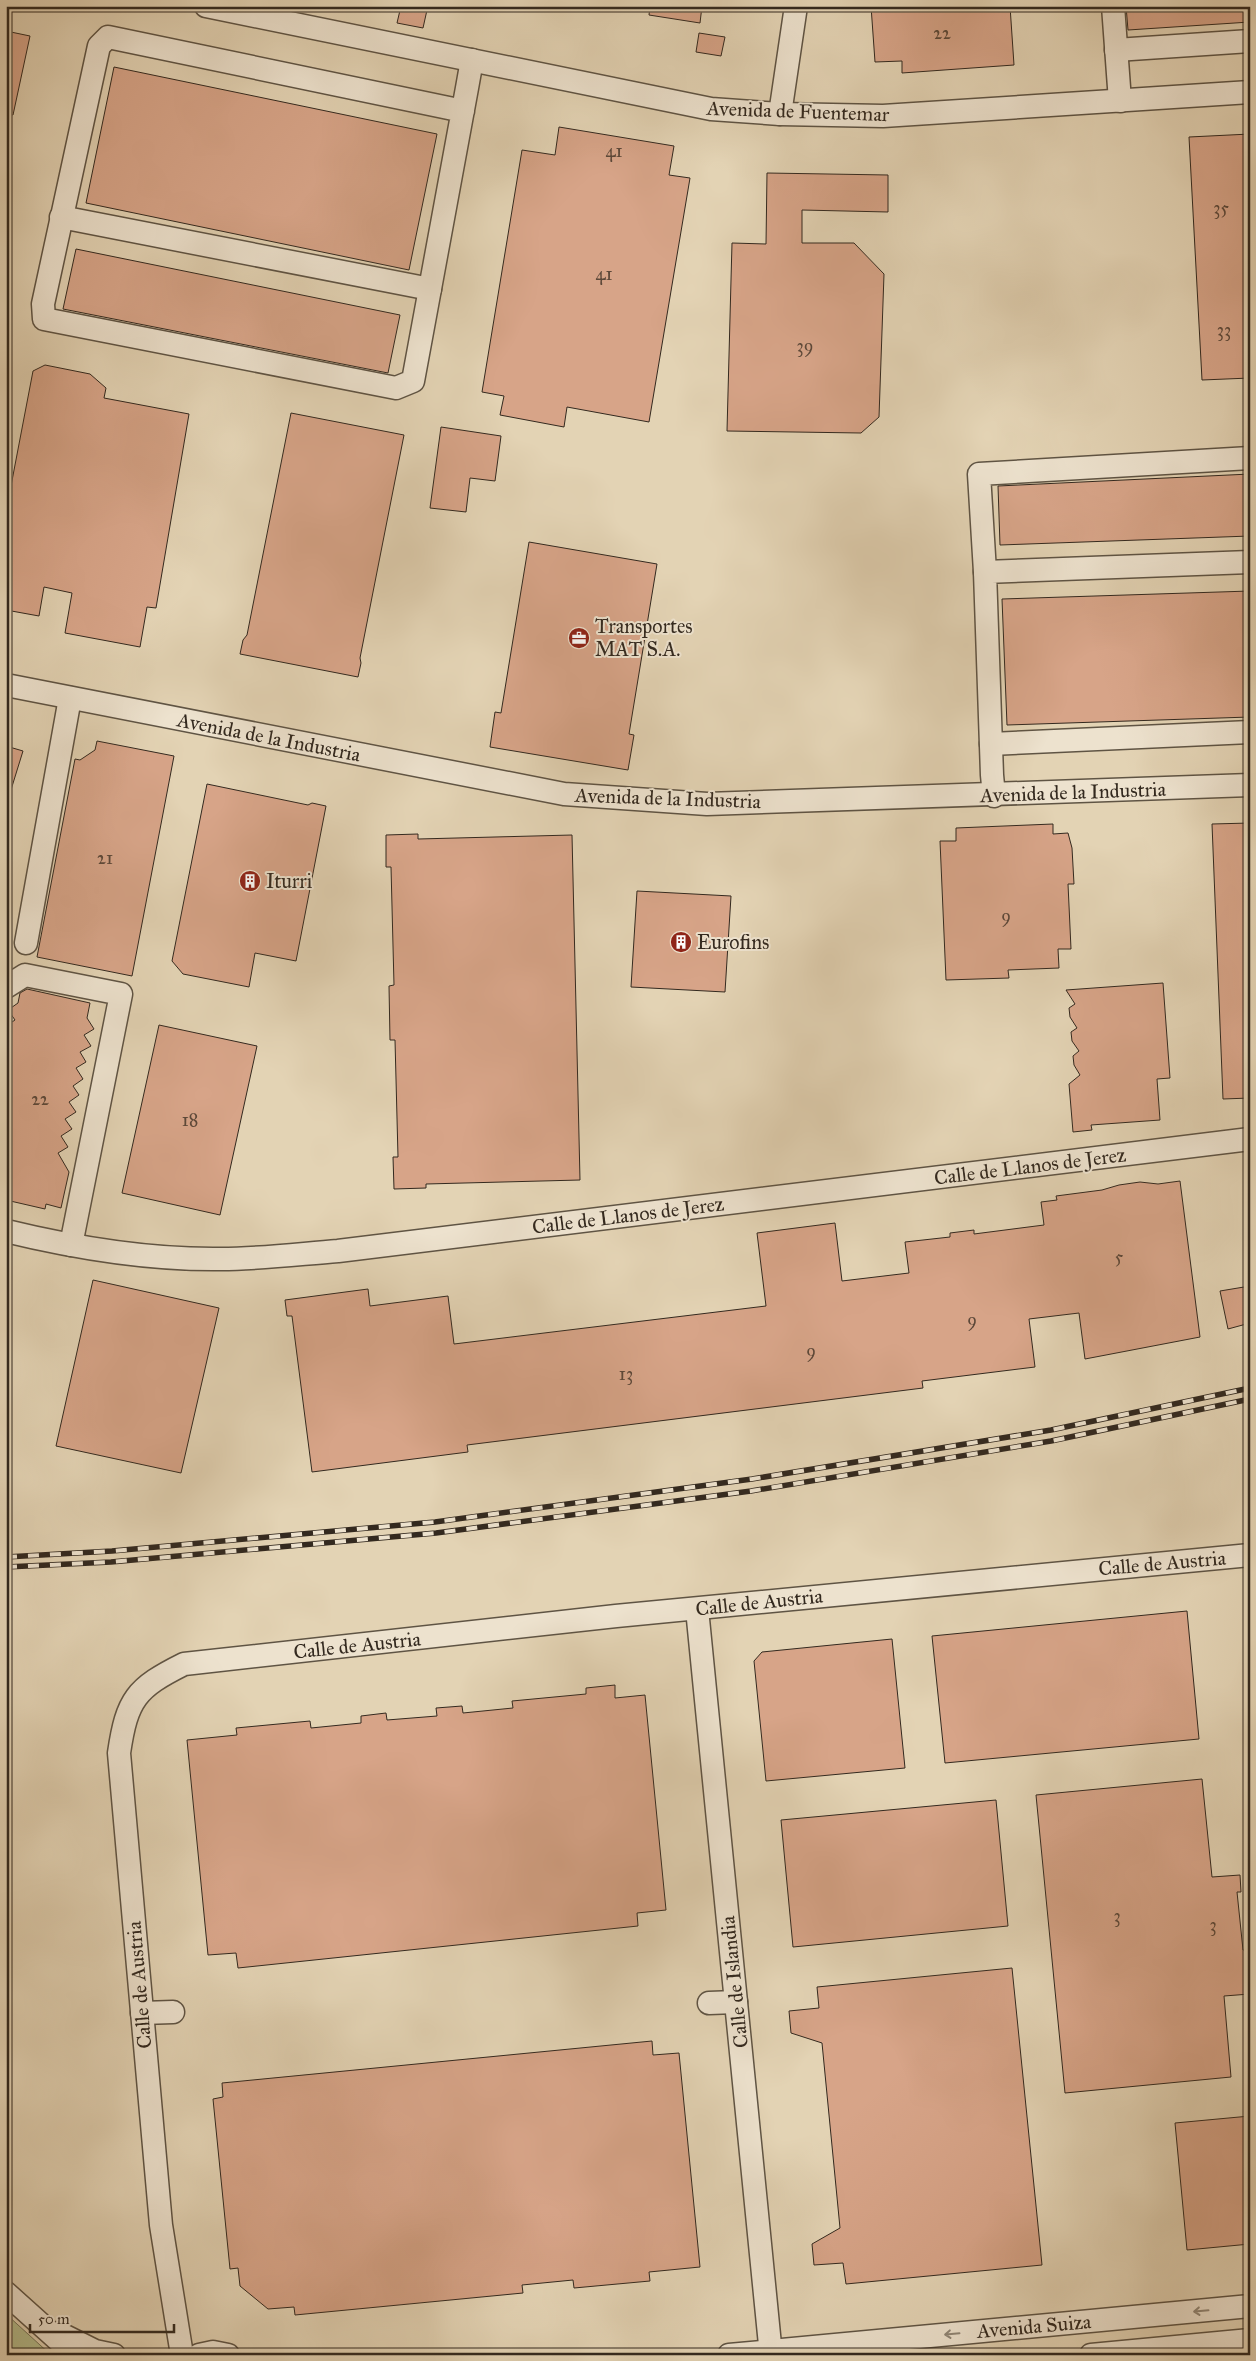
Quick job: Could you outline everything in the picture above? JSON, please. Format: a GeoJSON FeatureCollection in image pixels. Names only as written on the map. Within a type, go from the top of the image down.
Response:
{"type":"FeatureCollection","features":[{"type":"Feature","properties":{"kind":"street","name":"Avenida de Fuentemar"},"geometry":{"type":"LineString","coordinates":[[206,6],[711,109],[780,114],[883,116],[1250,92]]}},
{"type":"Feature","properties":{"kind":"street"},"geometry":{"type":"LineString","coordinates":[[780,114],[796,6]]}},
{"type":"Feature","properties":{"kind":"street"},"geometry":{"type":"LineString","coordinates":[[1113,6],[1120,101]]}},
{"type":"Feature","properties":{"kind":"street"},"geometry":{"type":"LineString","coordinates":[[463,111],[108,38],[99,46],[43,304],[44,319],[396,388],[413,381],[463,111],[472,60]]}},
{"type":"Feature","properties":{"kind":"street"},"geometry":{"type":"LineString","coordinates":[[1116,50],[1250,41]]}},
{"type":"Feature","properties":{"kind":"street"},"geometry":{"type":"LineString","coordinates":[[61,217],[430,290]]}},
{"type":"Feature","properties":{"kind":"street"},"geometry":{"type":"LineString","coordinates":[[994,796],[985,572],[978,474],[1250,458]]}},
{"type":"Feature","properties":{"kind":"street"},"geometry":{"type":"LineString","coordinates":[[985,572],[1250,562]]}},
{"type":"Feature","properties":{"kind":"street","name":"Avenida de la Industria"},"geometry":{"type":"LineString","coordinates":[[6,685],[564,794],[707,804],[994,796],[1250,785]]}},
{"type":"Feature","properties":{"kind":"street"},"geometry":{"type":"LineString","coordinates":[[26,943],[70,698]]}},
{"type":"Feature","properties":{"kind":"street"},"geometry":{"type":"LineString","coordinates":[[991,744],[1250,732]]}},
{"type":"Feature","properties":{"kind":"street"},"geometry":{"type":"LineString","coordinates":[[6,987],[25,975],[121,994],[71,1245]]}},
{"type":"Feature","properties":{"kind":"street","name":"Calle de Llanos de Jerez"},"geometry":{"type":"LineString","coordinates":[[6,1232],[117,1253],[180,1258],[266,1257],[377,1246],[1250,1139]]}},
{"type":"Feature","properties":{"kind":"street","name":"Calle de Austria"},"geometry":{"type":"LineString","coordinates":[[182,2355],[162,2226],[118,1753],[123,1723],[136,1694],[157,1678],[184,1664],[776,1599],[1250,1555]]}},
{"type":"Feature","properties":{"kind":"street","name":"Calle de Islandia"},"geometry":{"type":"LineString","coordinates":[[697,1609],[771,2353]]}},
{"type":"Feature","properties":{"kind":"street"},"geometry":{"type":"LineString","coordinates":[[709,2002],[736,2002]]}},
{"type":"Feature","properties":{"kind":"street"},"geometry":{"type":"LineString","coordinates":[[142,2013],[173,2012]]}},
{"type":"Feature","properties":{"kind":"street"},"geometry":{"type":"LineString","coordinates":[[6,2293],[75,2355]]}},
{"type":"Feature","properties":{"kind":"street","name":"Avenida Suiza"},"geometry":{"type":"LineString","coordinates":[[729,2355],[771,2353],[1250,2306]]}},
{"type":"Feature","properties":{"kind":"street"},"geometry":{"type":"LineString","coordinates":[[36,2321],[95,2351],[114,2355]]}},
{"type":"Feature","properties":{"kind":"street","name":"Avenida Suiza"},"geometry":{"type":"LineString","coordinates":[[1091,2355],[1250,2340]]}},
{"type":"Feature","properties":{"kind":"street"},"geometry":{"type":"LineString","coordinates":[[199,2355],[213,2352],[228,2355]]}},
{"type":"Feature","properties":{"kind":"green space"},"geometry":{"type":"Polygon","coordinates":[[[6,2314],[51,2355],[6,2355],[6,2314]]]}},
{"type":"Feature","properties":{"kind":"building"},"geometry":{"type":"Polygon","coordinates":[[[401,6],[427,10],[423,28],[397,23],[401,6]]]}},
{"type":"Feature","properties":{"kind":"building"},"geometry":{"type":"Polygon","coordinates":[[[650,6],[702,6],[700,23],[649,15],[650,6]]]}},
{"type":"Feature","properties":{"kind":"building"},"geometry":{"type":"Polygon","coordinates":[[[871,6],[1010,6],[1014,65],[902,73],[902,61],[875,62],[871,6]]]}},
{"type":"Feature","properties":{"kind":"building"},"geometry":{"type":"Polygon","coordinates":[[[1126,6],[1250,6],[1250,22],[1128,30],[1126,6]]]}},
{"type":"Feature","properties":{"kind":"building"},"geometry":{"type":"Polygon","coordinates":[[[6,31],[30,36],[13,115],[6,114],[6,31]]]}},
{"type":"Feature","properties":{"kind":"building"},"geometry":{"type":"Polygon","coordinates":[[[699,33],[725,37],[721,56],[696,52],[699,33]]]}},
{"type":"Feature","properties":{"kind":"building"},"geometry":{"type":"Polygon","coordinates":[[[114,67],[437,134],[409,270],[86,203],[114,67]]]}},
{"type":"Feature","properties":{"kind":"building"},"geometry":{"type":"Polygon","coordinates":[[[559,127],[674,146],[669,175],[690,178],[649,422],[567,407],[564,427],[500,415],[504,396],[482,392],[522,150],[555,155],[559,127]]]}},
{"type":"Feature","properties":{"kind":"building"},"geometry":{"type":"Polygon","coordinates":[[[1250,134],[1250,378],[1202,380],[1189,137],[1250,134]]]}},
{"type":"Feature","properties":{"kind":"building"},"geometry":{"type":"Polygon","coordinates":[[[767,173],[888,175],[888,212],[802,210],[802,243],[854,243],[884,274],[879,417],[861,433],[727,431],[732,243],[766,244],[767,173]]]}},
{"type":"Feature","properties":{"kind":"building"},"geometry":{"type":"Polygon","coordinates":[[[76,249],[400,315],[388,373],[63,309],[76,249]]]}},
{"type":"Feature","properties":{"kind":"building"},"geometry":{"type":"Polygon","coordinates":[[[45,365],[90,374],[106,388],[104,398],[189,414],[156,608],[147,607],[140,647],[65,633],[72,593],[44,587],[39,616],[6,610],[6,512],[33,371],[45,365]]]}},
{"type":"Feature","properties":{"kind":"building"},"geometry":{"type":"Polygon","coordinates":[[[291,413],[404,435],[360,658],[361,663],[358,677],[240,654],[243,640],[247,635],[291,413]]]}},
{"type":"Feature","properties":{"kind":"building"},"geometry":{"type":"Polygon","coordinates":[[[441,427],[501,436],[495,481],[470,478],[466,512],[430,508],[441,427]]]}},
{"type":"Feature","properties":{"kind":"building"},"geometry":{"type":"Polygon","coordinates":[[[1250,474],[1250,536],[1000,545],[998,486],[1250,474]]]}},
{"type":"Feature","properties":{"kind":"building","name":"Transportes MAT S.A."},"geometry":{"type":"Polygon","coordinates":[[[529,542],[657,564],[629,734],[634,735],[628,770],[490,747],[495,712],[501,713],[529,542]]]}},
{"type":"Feature","properties":{"kind":"building"},"geometry":{"type":"Polygon","coordinates":[[[1250,591],[1250,717],[1007,725],[1002,599],[1250,591]]]}},
{"type":"Feature","properties":{"kind":"building"},"geometry":{"type":"Polygon","coordinates":[[[97,741],[174,756],[132,976],[37,957],[75,759],[80,760],[95,750],[97,741]]]}},
{"type":"Feature","properties":{"kind":"building"},"geometry":{"type":"Polygon","coordinates":[[[6,746],[23,751],[10,793],[6,792],[6,746]]]}},
{"type":"Feature","properties":{"kind":"building","name":"Iturri"},"geometry":{"type":"Polygon","coordinates":[[[207,784],[308,805],[312,803],[326,806],[296,961],[255,953],[249,987],[183,974],[172,961],[207,784]]]}},
{"type":"Feature","properties":{"kind":"building"},"geometry":{"type":"Polygon","coordinates":[[[1250,823],[1250,1098],[1223,1099],[1212,824],[1250,823]]]}},
{"type":"Feature","properties":{"kind":"building"},"geometry":{"type":"Polygon","coordinates":[[[1053,824],[1053,834],[1068,833],[1072,848],[1074,884],[1068,884],[1071,949],[1058,949],[1059,968],[1008,970],[1009,978],[946,980],[940,841],[956,841],[956,828],[1053,824]]]}},
{"type":"Feature","properties":{"kind":"building"},"geometry":{"type":"Polygon","coordinates":[[[418,834],[418,839],[572,835],[580,1180],[426,1184],[426,1188],[394,1189],[393,1157],[398,1157],[395,1040],[390,1040],[389,986],[394,985],[391,867],[386,867],[386,835],[418,834]]]}},
{"type":"Feature","properties":{"kind":"building","name":"Eurofins"},"geometry":{"type":"Polygon","coordinates":[[[637,891],[731,896],[725,992],[631,987],[637,891]]]}},
{"type":"Feature","properties":{"kind":"building"},"geometry":{"type":"Polygon","coordinates":[[[1163,983],[1170,1078],[1157,1079],[1160,1120],[1091,1125],[1092,1130],[1073,1132],[1069,1084],[1080,1075],[1074,1065],[1073,1056],[1079,1051],[1072,1041],[1071,1032],[1077,1028],[1070,1017],[1069,1008],[1075,1004],[1066,990],[1163,983]]]}},
{"type":"Feature","properties":{"kind":"building"},"geometry":{"type":"Polygon","coordinates":[[[27,989],[90,1003],[87,1018],[94,1029],[84,1035],[91,1046],[80,1052],[86,1062],[76,1068],[83,1079],[73,1086],[79,1095],[69,1102],[76,1112],[65,1119],[72,1129],[61,1136],[68,1147],[58,1153],[69,1172],[61,1208],[46,1204],[45,1209],[6,1200],[6,1026],[15,1020],[8,1010],[18,1003],[20,993],[27,989]]]}},
{"type":"Feature","properties":{"kind":"building"},"geometry":{"type":"Polygon","coordinates":[[[159,1025],[257,1046],[220,1215],[122,1193],[159,1025]]]}},
{"type":"Feature","properties":{"kind":"building"},"geometry":{"type":"Polygon","coordinates":[[[1180,1181],[1200,1337],[1085,1359],[1079,1313],[1029,1319],[1035,1367],[922,1381],[923,1388],[467,1445],[468,1452],[312,1472],[292,1316],[287,1316],[285,1300],[368,1289],[370,1306],[448,1296],[454,1344],[766,1306],[757,1233],[835,1223],[842,1281],[909,1273],[905,1242],[950,1237],[950,1233],[974,1230],[974,1234],[1044,1225],[1041,1202],[1057,1200],[1056,1196],[1102,1190],[1140,1182],[1158,1184],[1180,1181]]]}},
{"type":"Feature","properties":{"kind":"building"},"geometry":{"type":"Polygon","coordinates":[[[93,1280],[219,1308],[181,1473],[56,1446],[93,1280]]]}},
{"type":"Feature","properties":{"kind":"building"},"geometry":{"type":"Polygon","coordinates":[[[1250,1286],[1250,1323],[1228,1329],[1220,1291],[1250,1286]]]}},
{"type":"Feature","properties":{"kind":"building"},"geometry":{"type":"Polygon","coordinates":[[[1187,1611],[1199,1739],[945,1763],[932,1636],[1187,1611]]]}},
{"type":"Feature","properties":{"kind":"building"},"geometry":{"type":"Polygon","coordinates":[[[892,1639],[905,1768],[766,1781],[754,1661],[762,1652],[892,1639]]]}},
{"type":"Feature","properties":{"kind":"building"},"geometry":{"type":"Polygon","coordinates":[[[615,1685],[615,1698],[645,1695],[666,1910],[637,1913],[638,1926],[238,1968],[236,1953],[208,1955],[187,1740],[237,1735],[236,1728],[310,1721],[311,1728],[361,1723],[361,1716],[386,1713],[387,1720],[437,1716],[436,1708],[462,1706],[463,1713],[513,1708],[512,1701],[586,1694],[586,1688],[615,1685]]]}},
{"type":"Feature","properties":{"kind":"building"},"geometry":{"type":"Polygon","coordinates":[[[1202,1779],[1212,1877],[1240,1875],[1241,1892],[1237,1892],[1243,1950],[1246,1950],[1250,1994],[1224,1996],[1231,2077],[1065,2093],[1036,1795],[1202,1779]]]}},
{"type":"Feature","properties":{"kind":"building"},"geometry":{"type":"Polygon","coordinates":[[[996,1800],[1008,1926],[793,1947],[781,1820],[996,1800]]]}},
{"type":"Feature","properties":{"kind":"building"},"geometry":{"type":"Polygon","coordinates":[[[1012,1968],[1042,2265],[846,2284],[843,2263],[814,2265],[812,2244],[840,2228],[822,2043],[791,2033],[789,2011],[819,2008],[817,1987],[1012,1968]]]}},
{"type":"Feature","properties":{"kind":"building"},"geometry":{"type":"Polygon","coordinates":[[[652,2041],[653,2055],[679,2053],[700,2267],[649,2272],[650,2281],[574,2288],[573,2280],[522,2285],[523,2293],[295,2315],[294,2307],[268,2309],[240,2286],[238,2268],[230,2269],[213,2099],[223,2097],[222,2083],[652,2041]]]}},
{"type":"Feature","properties":{"kind":"building"},"geometry":{"type":"Polygon","coordinates":[[[1250,2116],[1250,2244],[1187,2250],[1175,2123],[1250,2116]]]}},
{"type":"Feature","properties":{"kind":"railway"},"geometry":{"type":"LineString","coordinates":[[6,1557],[112,1551],[435,1522],[752,1479],[1051,1430],[1250,1388]]}},
{"type":"Feature","properties":{"kind":"railway"},"geometry":{"type":"LineString","coordinates":[[6,1567],[111,1562],[436,1533],[751,1491],[1051,1441],[1250,1399]]}},
{"type":"Feature","properties":{"kind":"place","name":"Transportes MAT S.A."},"geometry":{"type":"Point","coordinates":[579,638]}},
{"type":"Feature","properties":{"kind":"place","name":"Iturri"},"geometry":{"type":"Point","coordinates":[250,881]}},
{"type":"Feature","properties":{"kind":"place","name":"Eurofins"},"geometry":{"type":"Point","coordinates":[681,942]}}]}
